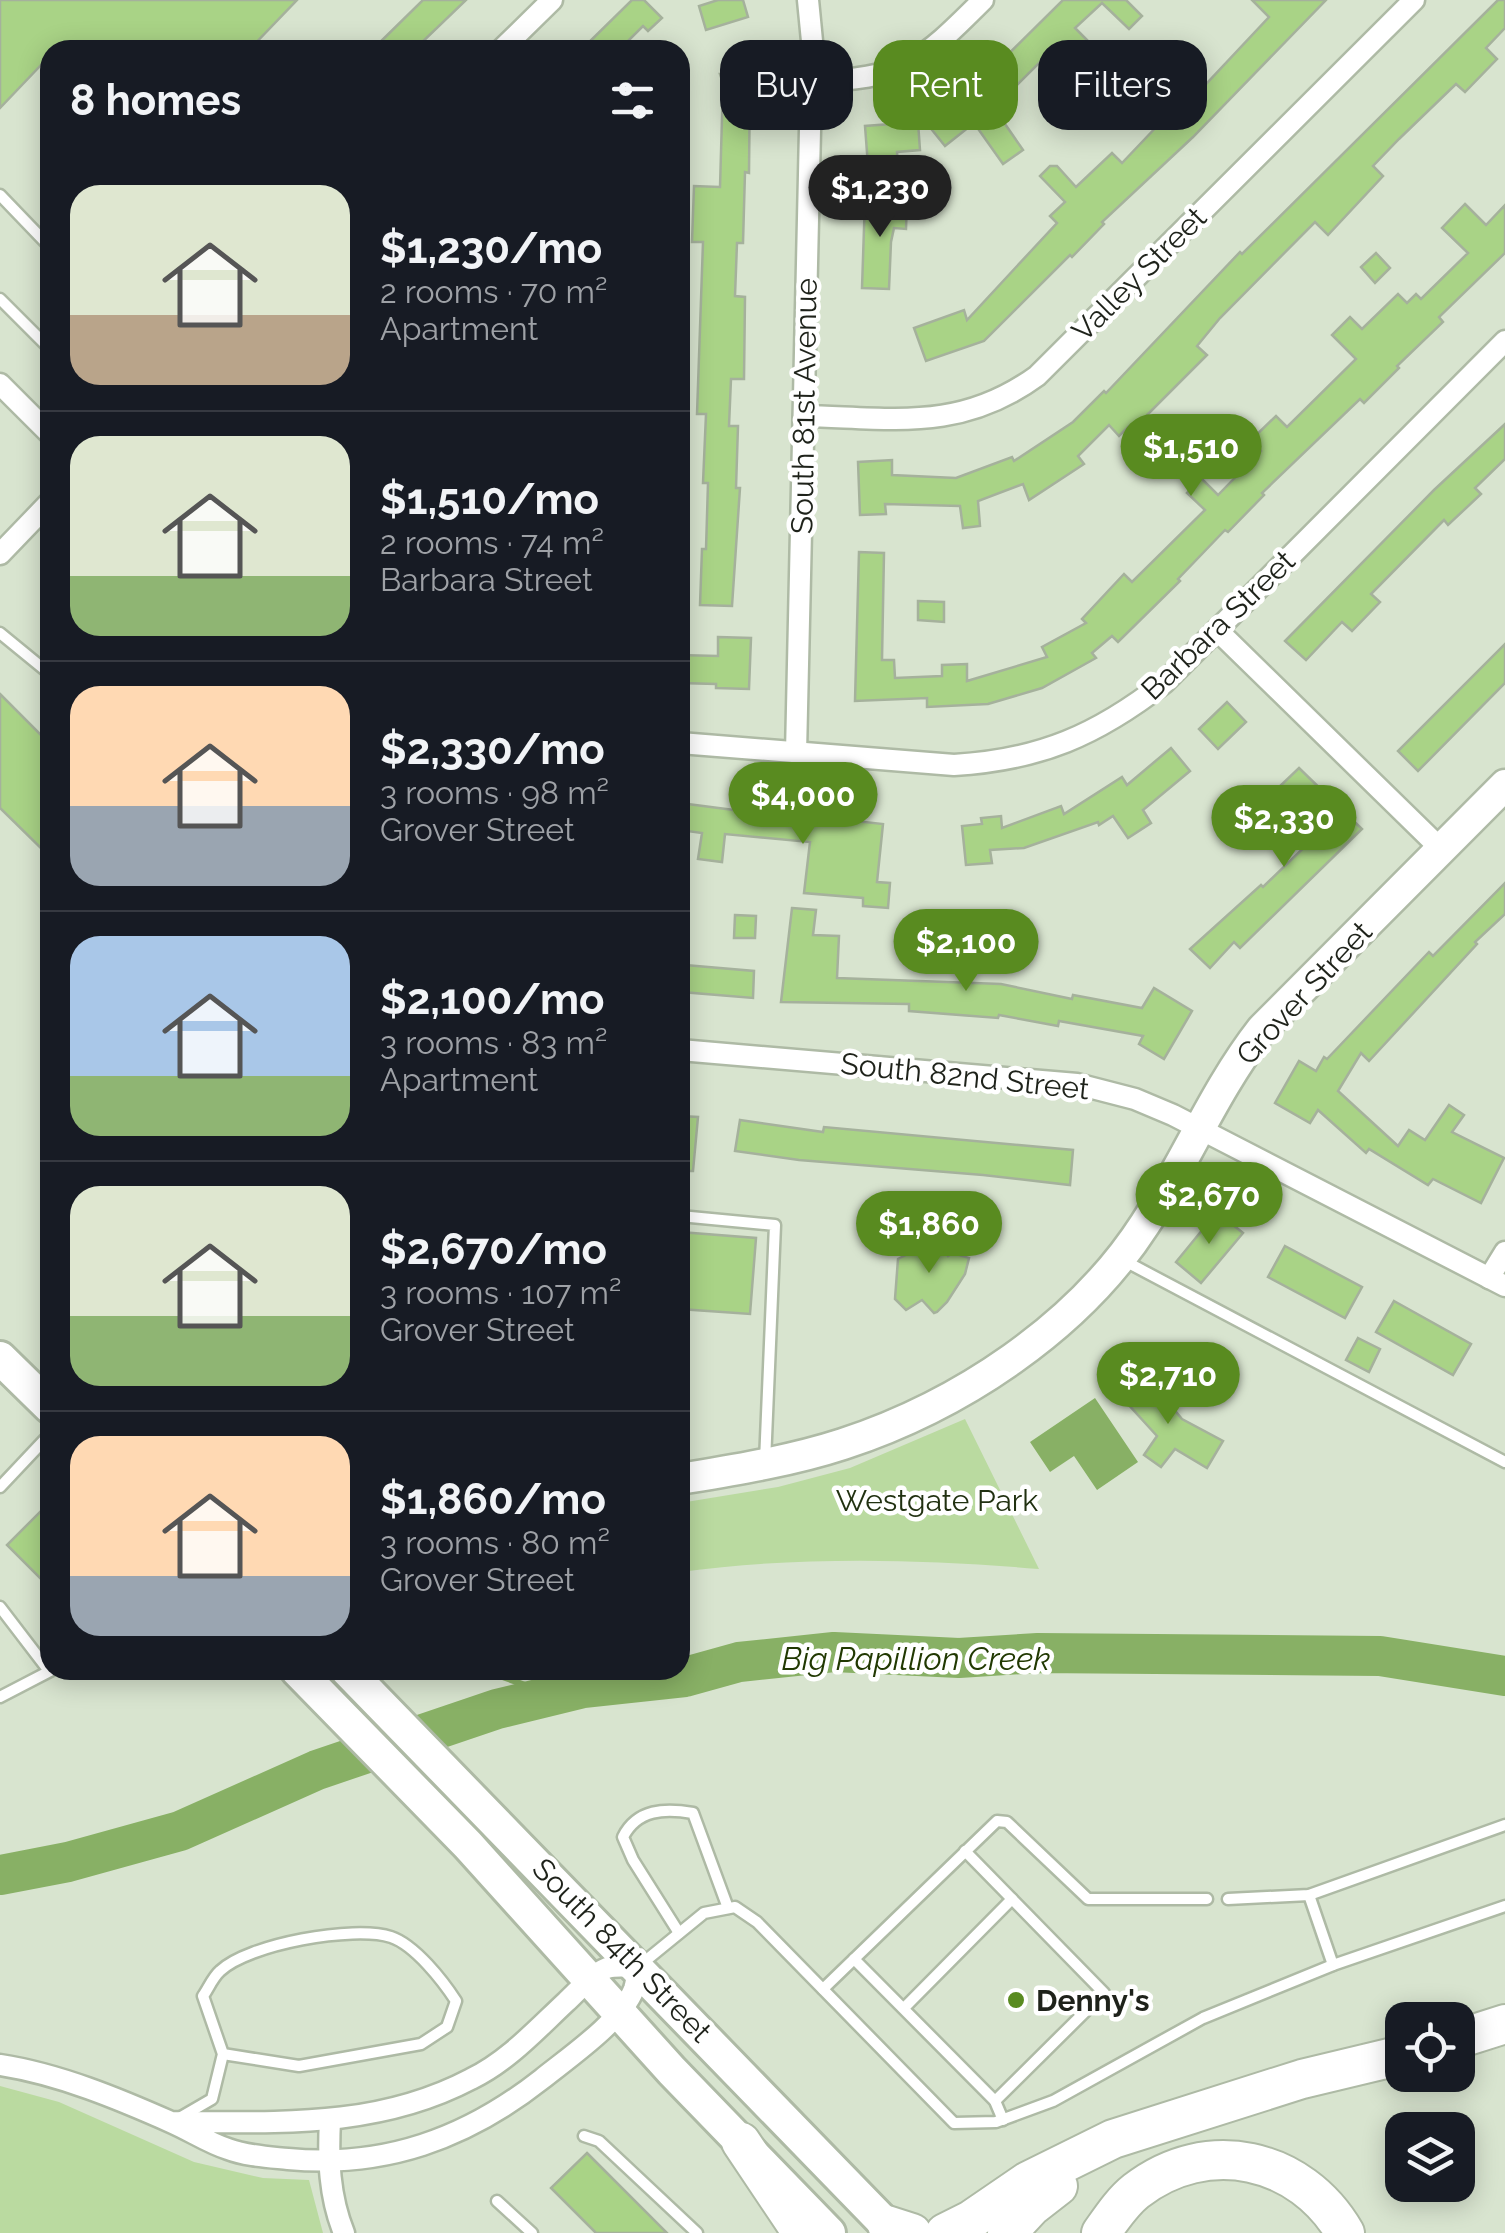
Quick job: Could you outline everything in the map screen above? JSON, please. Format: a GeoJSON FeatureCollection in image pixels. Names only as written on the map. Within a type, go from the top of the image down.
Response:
{"type":"FeatureCollection","features":[{"type":"Feature","properties":{"kind":"highway"},"geometry":{"type":"LineString","coordinates":[[1475,2034],[1505,2024]]}},
{"type":"Feature","properties":{"kind":"highway"},"geometry":{"type":"LineString","coordinates":[[945,2233],[1072,2156],[1266,2090],[1385,2059]]}},
{"type":"Feature","properties":{"kind":"highway"},"geometry":{"type":"LineString","coordinates":[[1006,2233],[1030,2207],[1076,2172],[1158,2125]]}},
{"type":"Feature","properties":{"kind":"highway"},"geometry":{"type":"LineString","coordinates":[[741,2142],[802,2233]]}},
{"type":"Feature","properties":{"kind":"highway"},"geometry":{"type":"LineString","coordinates":[[1101,2233],[1135,2192],[1162,2175],[1189,2165],[1221,2161],[1251,2162],[1285,2172],[1312,2190],[1345,2233]]}},
{"type":"Feature","properties":{"kind":"main road"},"geometry":{"type":"LineString","coordinates":[[0,1358],[40,1391]]}},
{"type":"Feature","properties":{"kind":"main road","name":"South 84th Street"},"geometry":{"type":"LineString","coordinates":[[307,1680],[468,1846],[829,2233]]}},
{"type":"Feature","properties":{"kind":"main road","name":"South 84th Street"},"geometry":{"type":"LineString","coordinates":[[357,1680],[898,2230]]}},
{"type":"Feature","properties":{"kind":"street"},"geometry":{"type":"LineString","coordinates":[[512,40],[552,0]]}},
{"type":"Feature","properties":{"kind":"street","name":"South 81st Avenue"},"geometry":{"type":"LineString","coordinates":[[808,0],[812,40]]}},
{"type":"Feature","properties":{"kind":"street"},"geometry":{"type":"LineString","coordinates":[[853,80],[902,69],[938,44],[983,0]]}},
{"type":"Feature","properties":{"kind":"street","name":"Valley Street"},"geometry":{"type":"LineString","coordinates":[[804,416],[933,418],[990,405],[1016,391],[1037,376],[1414,0]]}},
{"type":"Feature","properties":{"kind":"street","name":"South 81st Avenue"},"geometry":{"type":"LineString","coordinates":[[796,752],[810,130]]}},
{"type":"Feature","properties":{"kind":"street","name":"Barbara Street"},"geometry":{"type":"LineString","coordinates":[[690,744],[954,765],[993,763],[1031,755],[1083,736],[1164,683],[1505,341]]}},
{"type":"Feature","properties":{"kind":"street"},"geometry":{"type":"LineString","coordinates":[[1,386],[40,424]]}},
{"type":"Feature","properties":{"kind":"street"},"geometry":{"type":"LineString","coordinates":[[0,554],[40,512]]}},
{"type":"Feature","properties":{"kind":"street"},"geometry":{"type":"LineString","coordinates":[[1217,630],[1441,849]]}},
{"type":"Feature","properties":{"kind":"street","name":"Grover Street"},"geometry":{"type":"LineString","coordinates":[[690,1476],[844,1444],[922,1412],[970,1385],[1060,1320],[1120,1258],[1143,1227],[1237,1063],[1262,1029],[1505,785]]}},
{"type":"Feature","properties":{"kind":"street","name":"South 82nd Street"},"geometry":{"type":"LineString","coordinates":[[690,1051],[1077,1084],[1135,1098],[1497,1282]]}},
{"type":"Feature","properties":{"kind":"street"},"geometry":{"type":"LineString","coordinates":[[1497,1282],[1505,1252]]}},
{"type":"Feature","properties":{"kind":"street"},"geometry":{"type":"LineString","coordinates":[[0,2064],[60,2079],[172,2122],[228,2149],[328,2163],[376,2158],[421,2146],[468,2126],[520,2096],[620,2011],[634,1990],[638,1967],[609,1968],[589,1980],[507,2056],[472,2079],[400,2108],[330,2120],[172,2122]]}},
{"type":"Feature","properties":{"kind":"street"},"geometry":{"type":"LineString","coordinates":[[330,2120],[328,2163],[334,2203],[344,2233]]}},
{"type":"Feature","properties":{"kind":"lane"},"geometry":{"type":"LineString","coordinates":[[0,194],[40,237]]}},
{"type":"Feature","properties":{"kind":"lane"},"geometry":{"type":"LineString","coordinates":[[0,299],[40,339]]}},
{"type":"Feature","properties":{"kind":"lane"},"geometry":{"type":"LineString","coordinates":[[0,633],[40,666]]}},
{"type":"Feature","properties":{"kind":"lane"},"geometry":{"type":"LineString","coordinates":[[690,1217],[775,1224],[765,1462]]}},
{"type":"Feature","properties":{"kind":"lane"},"geometry":{"type":"LineString","coordinates":[[1120,1258],[1505,1462]]}},
{"type":"Feature","properties":{"kind":"lane"},"geometry":{"type":"LineString","coordinates":[[0,1487],[40,1445]]}},
{"type":"Feature","properties":{"kind":"lane"},"geometry":{"type":"LineString","coordinates":[[0,1607],[40,1657]]}},
{"type":"Feature","properties":{"kind":"lane"},"geometry":{"type":"LineString","coordinates":[[0,1698],[40,1677]]}},
{"type":"Feature","properties":{"kind":"lane"},"geometry":{"type":"LineString","coordinates":[[679,1933],[633,1860],[624,1838],[630,1824],[654,1810],[693,1813],[728,1908]]}},
{"type":"Feature","properties":{"kind":"lane"},"geometry":{"type":"LineString","coordinates":[[823,1989],[997,1821],[1007,1822],[1088,1899],[1207,1899]]}},
{"type":"Feature","properties":{"kind":"lane"},"geometry":{"type":"LineString","coordinates":[[1228,1899],[1309,1895],[1505,1825]]}},
{"type":"Feature","properties":{"kind":"lane"},"geometry":{"type":"LineString","coordinates":[[965,1851],[1104,1993],[995,2101]]}},
{"type":"Feature","properties":{"kind":"lane"},"geometry":{"type":"LineString","coordinates":[[1309,1895],[1333,1966]]}},
{"type":"Feature","properties":{"kind":"lane"},"geometry":{"type":"LineString","coordinates":[[904,2008],[1012,1900]]}},
{"type":"Feature","properties":{"kind":"lane"},"geometry":{"type":"LineString","coordinates":[[638,1967],[704,1912],[735,1906],[757,1922],[954,2123],[1004,2120],[1053,2101],[1203,2018],[1333,1966],[1505,1906]]}},
{"type":"Feature","properties":{"kind":"lane"},"geometry":{"type":"LineString","coordinates":[[172,2122],[212,2099],[223,2054],[202,1996],[221,1970],[258,1951],[320,1934],[392,1937],[437,1972],[456,2002],[448,2027],[421,2044],[298,2066],[223,2054]]}},
{"type":"Feature","properties":{"kind":"lane"},"geometry":{"type":"LineString","coordinates":[[854,1959],[995,2101],[1004,2120]]}},
{"type":"Feature","properties":{"kind":"lane"},"geometry":{"type":"LineString","coordinates":[[584,2136],[599,2141],[697,2233]]}},
{"type":"Feature","properties":{"kind":"lane"},"geometry":{"type":"LineString","coordinates":[[497,2201],[532,2233]]}},
{"type":"Feature","properties":{"kind":"green space","name":"Westgate Park"},"geometry":{"type":"Polygon","coordinates":[[[965,1419],[1039,1569],[860,1561],[770,1563],[690,1571],[690,1501],[778,1487],[850,1468],[965,1419]]]}},
{"type":"Feature","properties":{"kind":"green space"},"geometry":{"type":"Polygon","coordinates":[[[0,2086],[59,2102],[194,2162],[263,2178],[309,2180],[323,2233],[0,2233],[0,2086]]]}},
{"type":"Feature","properties":{"kind":"shaded area"},"geometry":{"type":"Polygon","coordinates":[[[1095,1398],[1138,1462],[1097,1490],[1074,1456],[1050,1472],[1030,1442],[1095,1398]]]}},
{"type":"Feature","properties":{"kind":"building"},"geometry":{"type":"Polygon","coordinates":[[[0,0],[297,0],[259,40],[40,40],[40,66],[0,108],[0,0]]]}},
{"type":"Feature","properties":{"kind":"building"},"geometry":{"type":"Polygon","coordinates":[[[423,0],[466,0],[424,40],[382,40],[423,0]]]}},
{"type":"Feature","properties":{"kind":"building"},"geometry":{"type":"Polygon","coordinates":[[[632,0],[644,0],[662,18],[648,31],[643,26],[629,40],[591,40],[632,0]]]}},
{"type":"Feature","properties":{"kind":"building"},"geometry":{"type":"Polygon","coordinates":[[[718,0],[743,0],[748,17],[706,30],[699,6],[718,0]]]}},
{"type":"Feature","properties":{"kind":"building"},"geometry":{"type":"Polygon","coordinates":[[[1063,0],[1126,0],[1142,16],[1129,29],[1102,3],[1075,28],[1087,40],[1038,40],[1038,64],[1018,84],[1018,44],[1063,0]]]}},
{"type":"Feature","properties":{"kind":"building"},"geometry":{"type":"Polygon","coordinates":[[[1252,0],[1326,0],[1207,123],[1207,83],[1269,17],[1252,0]]]}},
{"type":"Feature","properties":{"kind":"building"},"geometry":{"type":"Polygon","coordinates":[[[1498,0],[1505,0],[1505,28],[1486,48],[1497,59],[1465,92],[1456,84],[1373,166],[1383,176],[1328,235],[1315,222],[1220,318],[1197,346],[1207,355],[1146,416],[1164,433],[1150,446],[1129,426],[1119,436],[1109,425],[1078,456],[1084,464],[1029,500],[1023,484],[978,501],[980,526],[963,528],[960,506],[885,504],[886,514],[860,515],[858,462],[892,460],[892,475],[956,478],[1012,457],[1014,461],[1073,422],[1498,0]]]}},
{"type":"Feature","properties":{"kind":"building"},"geometry":{"type":"Polygon","coordinates":[[[873,125],[873,130],[919,130],[920,150],[897,152],[898,164],[868,166],[865,126],[873,125]]]}},
{"type":"Feature","properties":{"kind":"building"},"geometry":{"type":"Polygon","coordinates":[[[722,130],[749,130],[743,243],[737,243],[735,296],[745,297],[744,379],[731,379],[729,426],[738,426],[736,488],[740,488],[732,606],[700,605],[708,483],[703,483],[706,414],[697,414],[703,242],[692,242],[694,186],[720,187],[722,130]]]}},
{"type":"Feature","properties":{"kind":"building"},"geometry":{"type":"Polygon","coordinates":[[[932,130],[965,130],[945,146],[932,130]]]}},
{"type":"Feature","properties":{"kind":"building"},"geometry":{"type":"Polygon","coordinates":[[[979,130],[1009,130],[1023,150],[1003,164],[979,130]]]}},
{"type":"Feature","properties":{"kind":"building"},"geometry":{"type":"Polygon","coordinates":[[[1153,130],[1200,130],[984,341],[926,361],[914,328],[964,310],[967,320],[1057,223],[1050,216],[1065,202],[1040,176],[1050,166],[1057,166],[1076,187],[1112,153],[1122,163],[1153,130]]]}},
{"type":"Feature","properties":{"kind":"building"},"geometry":{"type":"Polygon","coordinates":[[[910,191],[934,192],[934,209],[909,208],[910,191]]]}},
{"type":"Feature","properties":{"kind":"building"},"geometry":{"type":"Polygon","coordinates":[[[865,199],[907,201],[906,229],[894,228],[891,242],[889,289],[862,288],[865,199]]]}},
{"type":"Feature","properties":{"kind":"building"},"geometry":{"type":"Polygon","coordinates":[[[1465,204],[1486,225],[1505,205],[1505,253],[1439,317],[1443,322],[1399,368],[1364,403],[1360,399],[1262,493],[1118,642],[1112,636],[1092,653],[1096,658],[1042,688],[988,704],[927,707],[927,698],[855,701],[859,552],[884,553],[882,660],[894,660],[895,678],[942,676],[942,665],[967,664],[967,681],[1047,657],[1042,647],[1086,623],[1082,619],[1124,574],[1132,582],[1205,510],[1187,493],[1201,478],[1218,495],[1261,451],[1251,440],[1276,416],[1287,427],[1356,359],[1332,335],[1350,317],[1362,329],[1398,294],[1407,303],[1416,294],[1421,299],[1468,253],[1442,228],[1465,204]]]}},
{"type":"Feature","properties":{"kind":"building"},"geometry":{"type":"Polygon","coordinates":[[[1376,253],[1390,268],[1375,283],[1361,267],[1376,253]]]}},
{"type":"Feature","properties":{"kind":"building"},"geometry":{"type":"Polygon","coordinates":[[[1505,424],[1505,459],[1475,488],[1481,494],[1448,525],[1444,520],[1371,594],[1380,602],[1352,631],[1342,622],[1306,660],[1285,641],[1434,490],[1505,424]]]}},
{"type":"Feature","properties":{"kind":"building"},"geometry":{"type":"Polygon","coordinates":[[[918,601],[944,602],[944,622],[918,620],[918,601]]]}},
{"type":"Feature","properties":{"kind":"building"},"geometry":{"type":"Polygon","coordinates":[[[718,637],[751,638],[749,689],[690,683],[690,655],[718,656],[718,637]]]}},
{"type":"Feature","properties":{"kind":"building"},"geometry":{"type":"Polygon","coordinates":[[[1505,644],[1505,683],[1418,771],[1398,751],[1505,644]]]}},
{"type":"Feature","properties":{"kind":"building"},"geometry":{"type":"Polygon","coordinates":[[[0,694],[40,734],[40,847],[0,808],[0,694]]]}},
{"type":"Feature","properties":{"kind":"building"},"geometry":{"type":"Polygon","coordinates":[[[1227,702],[1246,722],[1218,749],[1199,729],[1227,702]]]}},
{"type":"Feature","properties":{"kind":"building"},"geometry":{"type":"Polygon","coordinates":[[[1171,748],[1190,771],[1143,810],[1151,823],[1128,838],[1113,816],[1099,825],[1098,822],[1024,848],[990,850],[992,863],[966,865],[962,826],[982,824],[981,818],[1001,816],[1002,828],[1061,806],[1064,814],[1122,777],[1127,785],[1171,748]]]}},
{"type":"Feature","properties":{"kind":"building"},"geometry":{"type":"Polygon","coordinates":[[[1299,768],[1362,829],[1240,948],[1234,942],[1210,968],[1190,949],[1314,838],[1311,835],[1318,828],[1279,787],[1299,768]]]}},
{"type":"Feature","properties":{"kind":"building"},"geometry":{"type":"Polygon","coordinates":[[[690,804],[828,814],[828,818],[883,824],[877,882],[890,883],[888,908],[863,906],[863,898],[804,893],[810,842],[725,834],[722,862],[698,859],[702,833],[690,831],[690,804]]]}},
{"type":"Feature","properties":{"kind":"building"},"geometry":{"type":"Polygon","coordinates":[[[1505,883],[1505,914],[1475,942],[1369,1061],[1361,1053],[1338,1091],[1398,1146],[1409,1130],[1425,1140],[1449,1105],[1464,1115],[1452,1132],[1504,1158],[1481,1203],[1433,1179],[1428,1185],[1369,1149],[1366,1153],[1318,1110],[1310,1123],[1275,1103],[1299,1061],[1316,1071],[1324,1057],[1327,1059],[1429,952],[1433,956],[1505,883]]]}},
{"type":"Feature","properties":{"kind":"building"},"geometry":{"type":"Polygon","coordinates":[[[792,908],[816,910],[813,935],[839,936],[837,978],[1001,984],[1142,1008],[1154,988],[1192,1011],[1164,1059],[1139,1044],[1143,1036],[1059,1021],[1058,1026],[999,1015],[998,1018],[909,1011],[909,1004],[781,1002],[792,908]]]}},
{"type":"Feature","properties":{"kind":"building"},"geometry":{"type":"Polygon","coordinates":[[[735,915],[756,916],[755,938],[734,938],[735,915]]]}},
{"type":"Feature","properties":{"kind":"building"},"geometry":{"type":"Polygon","coordinates":[[[690,965],[754,971],[753,998],[690,993],[690,965]]]}},
{"type":"Feature","properties":{"kind":"building"},"geometry":{"type":"Polygon","coordinates":[[[690,1117],[698,1117],[690,1171],[690,1117]]]}},
{"type":"Feature","properties":{"kind":"building"},"geometry":{"type":"Polygon","coordinates":[[[740,1120],[823,1132],[824,1127],[1073,1150],[1070,1185],[735,1151],[740,1120]]]}},
{"type":"Feature","properties":{"kind":"building"},"geometry":{"type":"Polygon","coordinates":[[[1217,1212],[1243,1233],[1201,1283],[1176,1262],[1217,1212]]]}},
{"type":"Feature","properties":{"kind":"building"},"geometry":{"type":"Polygon","coordinates":[[[690,1233],[756,1238],[750,1314],[690,1310],[690,1233]]]}},
{"type":"Feature","properties":{"kind":"building"},"geometry":{"type":"Polygon","coordinates":[[[939,1238],[948,1256],[953,1253],[969,1258],[965,1274],[937,1312],[922,1300],[906,1310],[895,1299],[898,1259],[939,1238]]]}},
{"type":"Feature","properties":{"kind":"building"},"geometry":{"type":"Polygon","coordinates":[[[1285,1246],[1362,1287],[1345,1318],[1268,1277],[1285,1246]]]}},
{"type":"Feature","properties":{"kind":"building"},"geometry":{"type":"Polygon","coordinates":[[[1394,1301],[1471,1344],[1453,1375],[1376,1332],[1394,1301]]]}},
{"type":"Feature","properties":{"kind":"building"},"geometry":{"type":"Polygon","coordinates":[[[1358,1338],[1380,1349],[1369,1372],[1346,1360],[1358,1338]]]}},
{"type":"Feature","properties":{"kind":"building"},"geometry":{"type":"Polygon","coordinates":[[[1136,1376],[1147,1389],[1153,1384],[1182,1419],[1223,1441],[1207,1468],[1175,1449],[1161,1467],[1144,1455],[1157,1436],[1117,1392],[1136,1376]]]}},
{"type":"Feature","properties":{"kind":"building"},"geometry":{"type":"Polygon","coordinates":[[[40,1512],[40,1578],[7,1545],[40,1512]]]}},
{"type":"Feature","properties":{"kind":"building"},"geometry":{"type":"Polygon","coordinates":[[[587,2153],[667,2233],[596,2233],[551,2188],[587,2153]]]}},
{"type":"Feature","properties":{"kind":"waterway","name":"Big Papillion Creek"},"geometry":{"type":"LineString","coordinates":[[690,1676],[739,1662],[834,1652],[959,1658],[1038,1653],[1380,1656],[1505,1676]]}},
{"type":"Feature","properties":{"kind":"waterway"},"geometry":{"type":"LineString","coordinates":[[511,1680],[551,1694]]}},
{"type":"Feature","properties":{"kind":"waterway","name":"Big Papillion Creek"},"geometry":{"type":"LineString","coordinates":[[0,1875],[68,1862],[180,1831],[317,1770],[497,1709],[583,1688],[657,1680]]}},
{"type":"Feature","properties":{"kind":"place","name":"Denny's"},"geometry":{"type":"Point","coordinates":[1016,2000]}}]}
